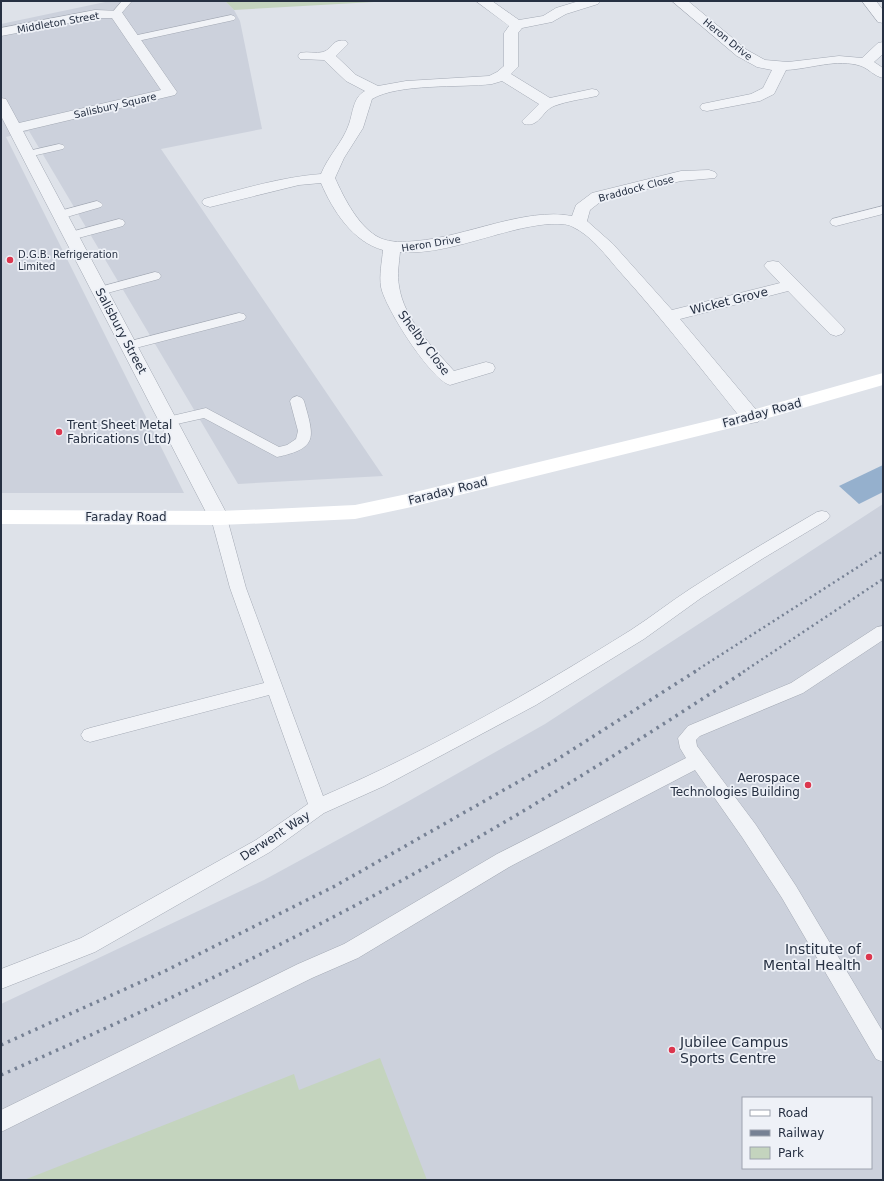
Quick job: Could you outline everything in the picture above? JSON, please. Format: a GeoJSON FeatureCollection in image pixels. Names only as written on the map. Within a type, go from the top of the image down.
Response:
{"type":"FeatureCollection","features":[{"type":"Feature","properties":{"kind":"street"},"geometry":{"type":"LineString","coordinates":[[483,1],[518,25]]}},
{"type":"Feature","properties":{"kind":"street"},"geometry":{"type":"LineString","coordinates":[[210,202],[299,180],[327,178],[330,168],[356,126],[365,97],[374,90],[400,85],[492,80],[502,75],[511,67],[511,33],[518,25],[547,19],[562,11],[593,1]]}},
{"type":"Feature","properties":{"kind":"street","name":"Heron Drive"},"geometry":{"type":"LineString","coordinates":[[680,1],[691,8],[745,56],[760,64],[780,67],[840,59],[865,63],[883,74]]}},
{"type":"Feature","properties":{"kind":"street"},"geometry":{"type":"LineString","coordinates":[[869,1],[883,19]]}},
{"type":"Feature","properties":{"kind":"street","name":"Middleton Street"},"geometry":{"type":"LineString","coordinates":[[1,32],[95,14],[116,14]]}},
{"type":"Feature","properties":{"kind":"street","name":"Salisbury Square"},"geometry":{"type":"LineString","coordinates":[[14,128],[170,92],[116,14]]}},
{"type":"Feature","properties":{"kind":"street"},"geometry":{"type":"LineString","coordinates":[[305,56],[328,56],[341,44]]}},
{"type":"Feature","properties":{"kind":"street"},"geometry":{"type":"LineString","coordinates":[[865,63],[882,49],[883,46]]}},
{"type":"Feature","properties":{"kind":"street"},"geometry":{"type":"LineString","coordinates":[[328,56],[351,78],[374,90]]}},
{"type":"Feature","properties":{"kind":"street"},"geometry":{"type":"LineString","coordinates":[[707,108],[760,102],[769,91],[780,67]]}},
{"type":"Feature","properties":{"kind":"street"},"geometry":{"type":"LineString","coordinates":[[502,75],[548,103]]}},
{"type":"Feature","properties":{"kind":"street"},"geometry":{"type":"LineString","coordinates":[[529,121],[548,103],[592,93]]}},
{"type":"Feature","properties":{"kind":"street","name":"Salisbury Street"},"geometry":{"type":"LineString","coordinates":[[1,102],[218,518]]}},
{"type":"Feature","properties":{"kind":"street","name":"Braddock Close"},"geometry":{"type":"LineString","coordinates":[[578,223],[582,208],[598,196],[681,176],[710,174]]}},
{"type":"Feature","properties":{"kind":"street"},"geometry":{"type":"LineString","coordinates":[[248,175],[259,190]]}},
{"type":"Feature","properties":{"kind":"street","name":"Heron Drive"},"geometry":{"type":"LineString","coordinates":[[327,178],[341,207],[358,227],[374,242],[392,248],[415,247],[472,236],[507,226],[538,220],[559,219],[578,223],[606,247],[751,417]]}},
{"type":"Feature","properties":{"kind":"street","name":"Shelby Close"},"geometry":{"type":"LineString","coordinates":[[392,248],[390,287],[395,305],[426,350],[450,379],[486,368]]}},
{"type":"Feature","properties":{"kind":"street","name":"Wicket Grove"},"geometry":{"type":"LineString","coordinates":[[773,266],[836,330]]}},
{"type":"Feature","properties":{"kind":"street","name":"Wicket Grove"},"geometry":{"type":"LineString","coordinates":[[667,317],[791,285]]}},
{"type":"Feature","properties":{"kind":"street","name":"Faraday Road"},"geometry":{"type":"LineString","coordinates":[[1,517],[218,518],[355,512],[407,501],[751,417],[883,379]]}},
{"type":"Feature","properties":{"kind":"lane"},"geometry":{"type":"LineString","coordinates":[[116,14],[127,1]]}},
{"type":"Feature","properties":{"kind":"lane"},"geometry":{"type":"LineString","coordinates":[[133,39],[231,18]]}},
{"type":"Feature","properties":{"kind":"lane"},"geometry":{"type":"LineString","coordinates":[[28,154],[59,147]]}},
{"type":"Feature","properties":{"kind":"lane"},"geometry":{"type":"LineString","coordinates":[[60,215],[97,205]]}},
{"type":"Feature","properties":{"kind":"lane"},"geometry":{"type":"LineString","coordinates":[[836,222],[883,210]]}},
{"type":"Feature","properties":{"kind":"lane"},"geometry":{"type":"LineString","coordinates":[[71,236],[119,223]]}},
{"type":"Feature","properties":{"kind":"lane"},"geometry":{"type":"LineString","coordinates":[[100,291],[155,276]]}},
{"type":"Feature","properties":{"kind":"lane"},"geometry":{"type":"LineString","coordinates":[[128,346],[239,317]]}},
{"type":"Feature","properties":{"kind":"lane"},"geometry":{"type":"LineString","coordinates":[[168,421],[206,413],[277,452],[291,449],[303,441],[305,431],[297,401]]}},
{"type":"Feature","properties":{"kind":"lane"},"geometry":{"type":"LineString","coordinates":[[318,807],[378,781],[530,700],[638,634],[695,594],[756,555],[822,516]]}},
{"type":"Feature","properties":{"kind":"lane","name":"Derwent Way"},"geometry":{"type":"LineString","coordinates":[[1,979],[88,945],[263,846],[318,807],[238,588],[218,518]]}},
{"type":"Feature","properties":{"kind":"lane"},"geometry":{"type":"LineString","coordinates":[[883,632],[797,688],[694,731],[687,738],[689,748],[749,831],[789,892],[883,1052]]}},
{"type":"Feature","properties":{"kind":"lane"},"geometry":{"type":"LineString","coordinates":[[90,735],[274,687]]}},
{"type":"Feature","properties":{"kind":"lane"},"geometry":{"type":"LineString","coordinates":[[1,1121],[305,971],[350,951],[504,860],[698,760]]}},
{"type":"Feature","properties":{"kind":"shaded area"},"geometry":{"type":"Polygon","coordinates":[[[110,1],[225,1],[234,10],[240,21],[262,129],[161,149],[383,476],[238,484],[29,131],[6,137],[184,493],[1,493],[1,24],[110,1]]]}},
{"type":"Feature","properties":{"kind":"shaded area"},"geometry":{"type":"Polygon","coordinates":[[[883,504],[883,1180],[1,1180],[1,1004],[264,880],[407,802],[545,724],[883,504]]]}},
{"type":"Feature","properties":{"kind":"green space"},"geometry":{"type":"Polygon","coordinates":[[[225,1],[374,1],[374,2],[234,10],[225,1]]]}},
{"type":"Feature","properties":{"kind":"green space"},"geometry":{"type":"Polygon","coordinates":[[[380,1058],[427,1180],[24,1180],[294,1074],[299,1090],[380,1058]]]}},
{"type":"Feature","properties":{"kind":"water"},"geometry":{"type":"Polygon","coordinates":[[[883,465],[883,492],[859,504],[839,486],[883,465]]]}},
{"type":"Feature","properties":{"kind":"railway"},"geometry":{"type":"LineString","coordinates":[[694,672],[883,551]]}},
{"type":"Feature","properties":{"kind":"railway"},"geometry":{"type":"LineString","coordinates":[[743,672],[883,579]]}},
{"type":"Feature","properties":{"kind":"railway"},"geometry":{"type":"LineString","coordinates":[[1,1045],[163,972],[335,886],[553,762],[696,671]]}},
{"type":"Feature","properties":{"kind":"railway"},"geometry":{"type":"LineString","coordinates":[[1,1075],[225,972],[390,887],[558,790],[745,671]]}},
{"type":"Feature","properties":{"kind":"place","name":"D.G.B. Refrigeration Limited"},"geometry":{"type":"Point","coordinates":[10,260]}},
{"type":"Feature","properties":{"kind":"place","name":"Trent Sheet Metal Fabrications (Ltd)"},"geometry":{"type":"Point","coordinates":[59,432]}},
{"type":"Feature","properties":{"kind":"place","name":"Aerospace Technologies Building"},"geometry":{"type":"Point","coordinates":[808,785]}},
{"type":"Feature","properties":{"kind":"place","name":"Institute of Mental Health"},"geometry":{"type":"Point","coordinates":[869,957]}},
{"type":"Feature","properties":{"kind":"place","name":"Jubilee Campus Sports Centre"},"geometry":{"type":"Point","coordinates":[672,1050]}}]}
